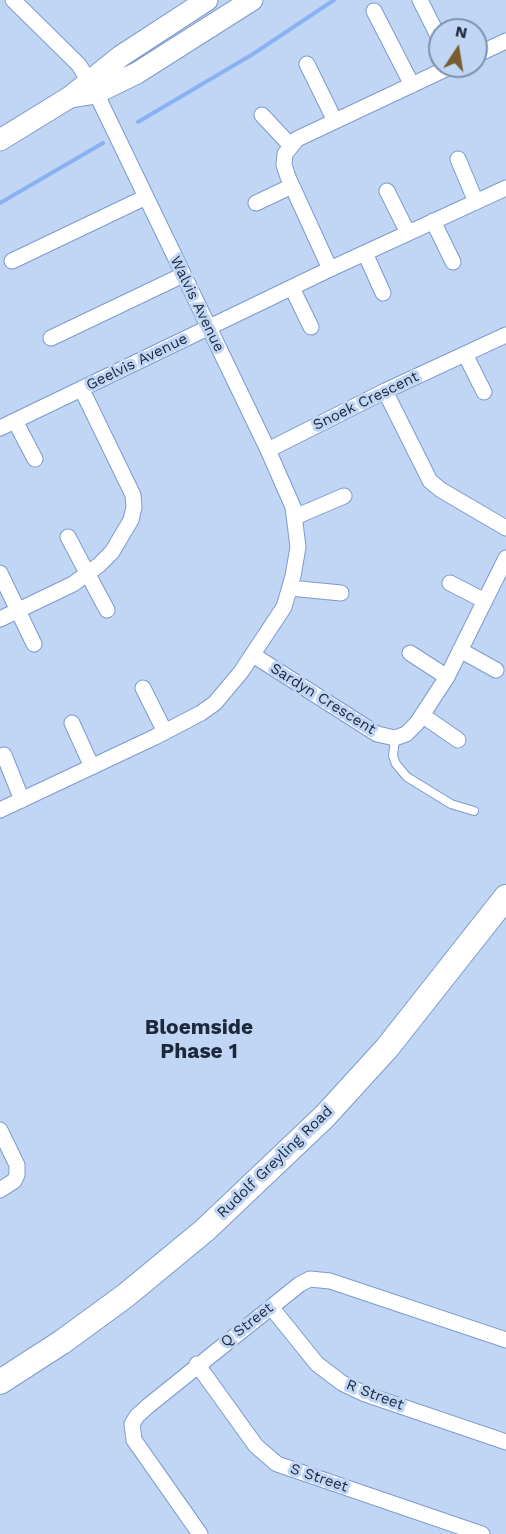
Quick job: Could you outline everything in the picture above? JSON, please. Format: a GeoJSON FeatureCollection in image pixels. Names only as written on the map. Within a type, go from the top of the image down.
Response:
{"type":"FeatureCollection","features":[{"type":"Feature","properties":{"kind":"main road","name":"Rudolf Greyling Road"},"geometry":{"type":"LineString","coordinates":[[0,1382],[62,1342],[125,1296],[205,1230],[325,1116],[387,1048],[506,897]]}},
{"type":"Feature","properties":{"kind":"street","name":"Walvis Avenue"},"geometry":{"type":"LineString","coordinates":[[0,810],[165,732],[215,703],[253,655],[284,607],[298,547],[293,507],[268,450],[93,87],[79,65],[14,0]]}},
{"type":"Feature","properties":{"kind":"street"},"geometry":{"type":"LineString","coordinates":[[93,87],[121,56],[207,0]]}},
{"type":"Feature","properties":{"kind":"street"},"geometry":{"type":"LineString","coordinates":[[0,140],[70,97],[137,73],[252,0]]}},
{"type":"Feature","properties":{"kind":"street"},"geometry":{"type":"LineString","coordinates":[[420,0],[429,18]]}},
{"type":"Feature","properties":{"kind":"street"},"geometry":{"type":"LineString","coordinates":[[374,11],[412,85]]}},
{"type":"Feature","properties":{"kind":"street"},"geometry":{"type":"LineString","coordinates":[[488,49],[506,41]]}},
{"type":"Feature","properties":{"kind":"street"},"geometry":{"type":"LineString","coordinates":[[307,64],[335,121]]}},
{"type":"Feature","properties":{"kind":"street"},"geometry":{"type":"LineString","coordinates":[[330,269],[292,186],[284,165],[285,153],[297,139],[428,77]]}},
{"type":"Feature","properties":{"kind":"street"},"geometry":{"type":"LineString","coordinates":[[262,115],[290,146]]}},
{"type":"Feature","properties":{"kind":"street"},"geometry":{"type":"LineString","coordinates":[[458,159],[476,202]]}},
{"type":"Feature","properties":{"kind":"street"},"geometry":{"type":"LineString","coordinates":[[256,202],[292,186]]}},
{"type":"Feature","properties":{"kind":"street","name":"Geelvis Avenue"},"geometry":{"type":"LineString","coordinates":[[35,459],[5,424],[82,390],[330,269],[505,190]]}},
{"type":"Feature","properties":{"kind":"street"},"geometry":{"type":"LineString","coordinates":[[387,191],[408,233]]}},
{"type":"Feature","properties":{"kind":"street"},"geometry":{"type":"LineString","coordinates":[[12,261],[146,197]]}},
{"type":"Feature","properties":{"kind":"street"},"geometry":{"type":"LineString","coordinates":[[433,221],[453,262]]}},
{"type":"Feature","properties":{"kind":"street"},"geometry":{"type":"LineString","coordinates":[[365,253],[383,293]]}},
{"type":"Feature","properties":{"kind":"street"},"geometry":{"type":"LineString","coordinates":[[51,338],[183,275]]}},
{"type":"Feature","properties":{"kind":"street"},"geometry":{"type":"LineString","coordinates":[[292,288],[311,327]]}},
{"type":"Feature","properties":{"kind":"street","name":"Snoek Crescent"},"geometry":{"type":"LineString","coordinates":[[268,450],[385,391],[506,335]]}},
{"type":"Feature","properties":{"kind":"street"},"geometry":{"type":"LineString","coordinates":[[465,354],[484,392]]}},
{"type":"Feature","properties":{"kind":"street"},"geometry":{"type":"LineString","coordinates":[[0,619],[73,584],[89,573],[112,552],[131,520],[134,507],[133,495],[82,390]]}},
{"type":"Feature","properties":{"kind":"street"},"geometry":{"type":"LineString","coordinates":[[385,391],[430,481],[441,490],[506,528]]}},
{"type":"Feature","properties":{"kind":"street"},"geometry":{"type":"LineString","coordinates":[[295,517],[344,496]]}},
{"type":"Feature","properties":{"kind":"street"},"geometry":{"type":"LineString","coordinates":[[69,537],[107,610]]}},
{"type":"Feature","properties":{"kind":"street","name":"Sardyn Crescent"},"geometry":{"type":"LineString","coordinates":[[253,655],[377,734],[395,738],[406,734],[422,715],[447,677],[485,601],[501,583],[506,558]]}},
{"type":"Feature","properties":{"kind":"street"},"geometry":{"type":"LineString","coordinates":[[0,573],[34,644]]}},
{"type":"Feature","properties":{"kind":"street"},"geometry":{"type":"LineString","coordinates":[[450,583],[485,601]]}},
{"type":"Feature","properties":{"kind":"street"},"geometry":{"type":"LineString","coordinates":[[290,588],[341,593]]}},
{"type":"Feature","properties":{"kind":"street"},"geometry":{"type":"LineString","coordinates":[[460,650],[496,670]]}},
{"type":"Feature","properties":{"kind":"street"},"geometry":{"type":"LineString","coordinates":[[410,653],[447,677]]}},
{"type":"Feature","properties":{"kind":"street"},"geometry":{"type":"LineString","coordinates":[[143,688],[165,732]]}},
{"type":"Feature","properties":{"kind":"street"},"geometry":{"type":"LineString","coordinates":[[422,715],[458,740]]}},
{"type":"Feature","properties":{"kind":"street"},"geometry":{"type":"LineString","coordinates":[[72,723],[92,767]]}},
{"type":"Feature","properties":{"kind":"street"},"geometry":{"type":"LineString","coordinates":[[4,755],[22,800]]}},
{"type":"Feature","properties":{"kind":"street"},"geometry":{"type":"LineString","coordinates":[[0,1130],[17,1165],[14,1182],[0,1190]]}},
{"type":"Feature","properties":{"kind":"street","name":"Q Street"},"geometry":{"type":"LineString","coordinates":[[200,1534],[134,1440],[132,1431],[137,1416],[197,1364],[288,1292],[310,1279],[330,1281],[506,1340]]}},
{"type":"Feature","properties":{"kind":"street","name":"R Street"},"geometry":{"type":"LineString","coordinates":[[270,1307],[316,1364],[342,1383],[365,1394],[506,1442]]}},
{"type":"Feature","properties":{"kind":"street","name":"S Street"},"geometry":{"type":"LineString","coordinates":[[197,1364],[256,1446],[277,1464],[482,1534]]}},
{"type":"Feature","properties":{"kind":"lane"},"geometry":{"type":"LineString","coordinates":[[395,738],[393,756],[402,772],[420,787],[444,801],[458,808],[474,811]]}},
{"type":"Feature","properties":{"kind":"waterway"},"geometry":{"type":"LineString","coordinates":[[138,122],[253,54],[334,0]]}},
{"type":"Feature","properties":{"kind":"waterway"},"geometry":{"type":"LineString","coordinates":[[0,203],[103,143]]}},
{"type":"Feature","properties":{"kind":"district","name":"Bloemside Phase 1"},"geometry":{"type":"Point","coordinates":[199,1040]}}]}
